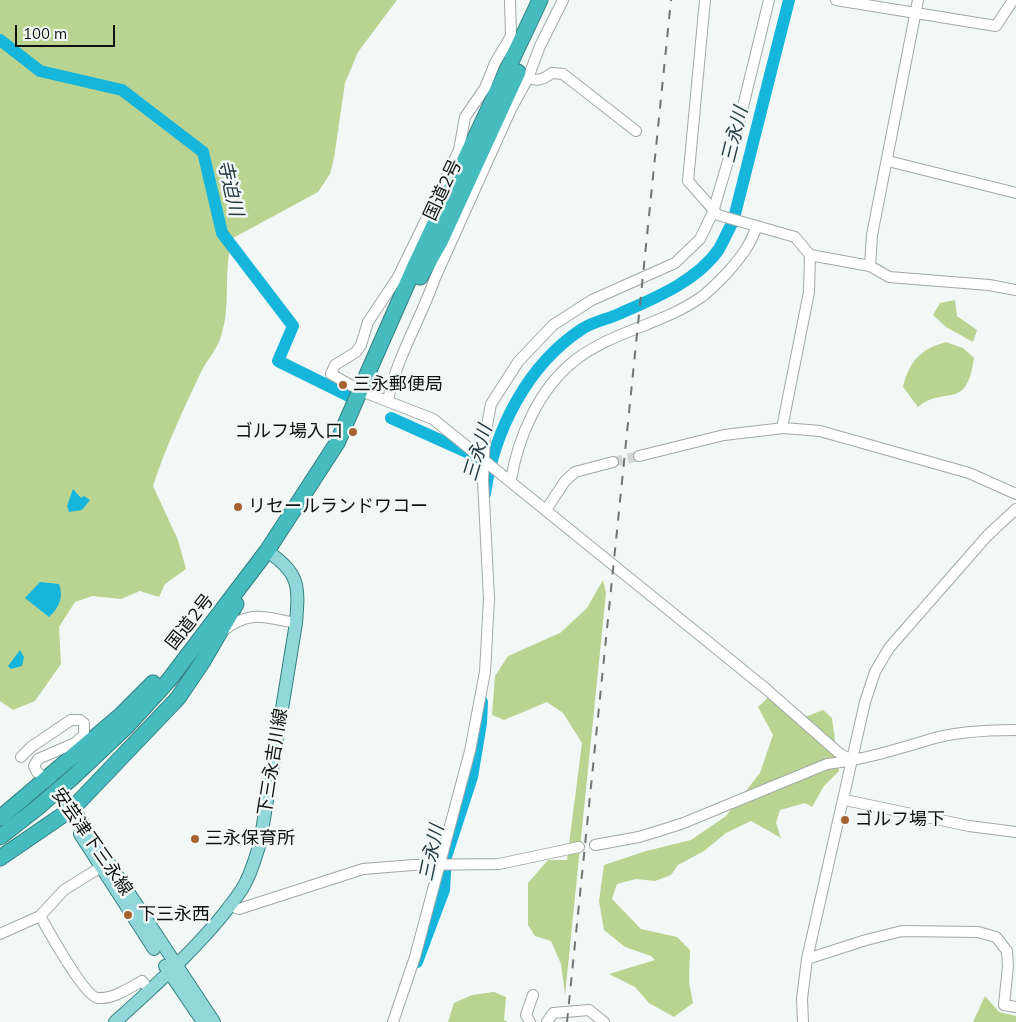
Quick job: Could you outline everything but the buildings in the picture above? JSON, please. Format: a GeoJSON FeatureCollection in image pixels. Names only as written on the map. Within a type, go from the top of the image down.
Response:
{"type":"FeatureCollection","features":[{"type":"Feature","properties":{"kind":"highway","name":"国道2号"},"geometry":{"type":"LineString","coordinates":[[0,837],[74,777],[127,726],[169,680],[267,551],[337,443],[414,268],[540,0]]}},
{"type":"Feature","properties":{"kind":"highway","name":"国道2号"},"geometry":{"type":"LineString","coordinates":[[361,391],[441,240],[551,0]]}},
{"type":"Feature","properties":{"kind":"highway"},"geometry":{"type":"LineString","coordinates":[[0,858],[70,810],[178,698],[235,609],[241,586]]}},
{"type":"Feature","properties":{"kind":"highway"},"geometry":{"type":"LineString","coordinates":[[0,818],[120,716],[202,638]]}},
{"type":"Feature","properties":{"kind":"main road","name":"下三永吉川線"},"geometry":{"type":"LineString","coordinates":[[117,1021],[172,968],[242,889],[253,869],[260,843],[296,623],[298,592],[295,578],[288,567],[267,551]]}},
{"type":"Feature","properties":{"kind":"main road","name":"安芸津下三永線"},"geometry":{"type":"LineString","coordinates":[[46,779],[70,810],[172,968],[203,1022]]}},
{"type":"Feature","properties":{"kind":"main road","name":"安芸津下三永線"},"geometry":{"type":"LineString","coordinates":[[172,968],[214,1022]]}},
{"type":"Feature","properties":{"kind":"street"},"geometry":{"type":"LineString","coordinates":[[510,0],[511,36],[499,65],[465,117],[459,150],[398,277],[368,322],[361,346],[356,352],[332,369],[331,374],[361,391],[433,418],[486,459],[765,688],[840,754],[853,761]]}},
{"type":"Feature","properties":{"kind":"street"},"geometry":{"type":"LineString","coordinates":[[388,400],[396,367],[426,305],[435,278],[525,77],[563,0]]}},
{"type":"Feature","properties":{"kind":"street"},"geometry":{"type":"LineString","coordinates":[[705,0],[688,181],[715,213],[753,227],[796,237],[810,256],[809,292],[782,428]]}},
{"type":"Feature","properties":{"kind":"street"},"geometry":{"type":"LineString","coordinates":[[393,1022],[415,957],[470,751],[484,672],[489,599],[483,480],[486,459],[485,436],[491,404],[518,362],[553,325],[592,300],[675,263],[684,257],[700,239],[715,213],[769,0]]}},
{"type":"Feature","properties":{"kind":"street"},"geometry":{"type":"LineString","coordinates":[[836,0],[996,26],[1013,0]]}},
{"type":"Feature","properties":{"kind":"street"},"geometry":{"type":"LineString","coordinates":[[870,266],[872,234],[888,161],[918,0]]}},
{"type":"Feature","properties":{"kind":"street"},"geometry":{"type":"LineString","coordinates":[[525,77],[535,81],[544,79],[552,73],[563,74],[636,132]]}},
{"type":"Feature","properties":{"kind":"street"},"geometry":{"type":"LineString","coordinates":[[888,161],[1016,193]]}},
{"type":"Feature","properties":{"kind":"street"},"geometry":{"type":"LineString","coordinates":[[510,480],[525,430],[549,387],[566,369],[586,353],[618,334],[673,313],[700,298],[744,254],[753,227]]}},
{"type":"Feature","properties":{"kind":"street"},"geometry":{"type":"LineString","coordinates":[[810,256],[870,266],[890,277],[989,285],[1016,290]]}},
{"type":"Feature","properties":{"kind":"street"},"geometry":{"type":"LineString","coordinates":[[639,456],[724,435],[782,428],[820,431],[969,473],[1016,494]]}},
{"type":"Feature","properties":{"kind":"street"},"geometry":{"type":"LineString","coordinates":[[546,510],[565,481],[575,472],[613,462]]}},
{"type":"Feature","properties":{"kind":"street"},"geometry":{"type":"LineString","coordinates":[[804,1022],[802,999],[807,959],[874,672],[889,648],[987,536],[1016,510]]}},
{"type":"Feature","properties":{"kind":"street"},"geometry":{"type":"LineString","coordinates":[[220,633],[232,624],[252,616],[296,623]]}},
{"type":"Feature","properties":{"kind":"street"},"geometry":{"type":"LineString","coordinates":[[21,757],[31,747],[71,720],[80,720],[84,723],[84,735],[75,743],[38,759],[34,766],[37,772],[46,779]]}},
{"type":"Feature","properties":{"kind":"street"},"geometry":{"type":"LineString","coordinates":[[595,845],[640,837],[681,824],[827,764],[853,761],[929,739],[978,732],[1016,730]]}},
{"type":"Feature","properties":{"kind":"street"},"geometry":{"type":"LineString","coordinates":[[844,800],[970,826],[1016,832]]}},
{"type":"Feature","properties":{"kind":"street"},"geometry":{"type":"LineString","coordinates":[[229,904],[239,909],[363,870],[499,864],[578,847]]}},
{"type":"Feature","properties":{"kind":"street"},"geometry":{"type":"LineString","coordinates":[[0,934],[40,916],[64,890],[105,865]]}},
{"type":"Feature","properties":{"kind":"street"},"geometry":{"type":"LineString","coordinates":[[40,916],[80,980],[92,995],[98,998],[122,993],[142,981],[150,990]]}},
{"type":"Feature","properties":{"kind":"street"},"geometry":{"type":"LineString","coordinates":[[807,959],[886,934],[930,930],[978,932],[996,937],[1007,951],[1012,966],[1004,1005],[1016,1007]]}},
{"type":"Feature","properties":{"kind":"street"},"geometry":{"type":"LineString","coordinates":[[530,1022],[526,1015],[533,995]]}},
{"type":"Feature","properties":{"kind":"street"},"geometry":{"type":"LineString","coordinates":[[547,1022],[553,1013],[560,1017],[589,1010],[604,1022]]}},
{"type":"Feature","properties":{"kind":"green space"},"geometry":{"type":"Polygon","coordinates":[[[0,0],[397,0],[358,52],[345,83],[334,158],[330,174],[318,192],[233,238],[228,262],[226,312],[220,340],[202,370],[182,413],[153,486],[178,540],[186,569],[165,584],[159,597],[140,591],[121,599],[92,596],[75,602],[59,627],[61,664],[35,701],[13,710],[0,701],[0,0]]]}},
{"type":"Feature","properties":{"kind":"green space"},"geometry":{"type":"Polygon","coordinates":[[[955,300],[957,316],[977,330],[973,342],[946,327],[933,315],[940,303],[955,300]]]}},
{"type":"Feature","properties":{"kind":"green space"},"geometry":{"type":"Polygon","coordinates":[[[946,342],[963,348],[974,358],[966,386],[960,392],[937,397],[918,407],[903,387],[909,370],[917,358],[929,348],[946,342]]]}},
{"type":"Feature","properties":{"kind":"green space"},"geometry":{"type":"Polygon","coordinates":[[[603,580],[606,593],[565,995],[561,964],[551,941],[535,936],[528,925],[528,883],[548,860],[567,860],[582,743],[563,713],[547,702],[504,720],[492,715],[495,676],[508,656],[560,633],[587,608],[603,580]]]}},
{"type":"Feature","properties":{"kind":"green space"},"geometry":{"type":"Polygon","coordinates":[[[772,694],[805,717],[823,710],[832,718],[839,771],[824,786],[812,807],[805,803],[780,810],[776,823],[781,838],[751,821],[726,833],[704,851],[678,865],[671,875],[655,881],[636,879],[617,884],[612,899],[641,929],[677,937],[690,950],[689,982],[693,1003],[674,1017],[649,1003],[635,987],[609,974],[655,960],[651,956],[625,947],[604,930],[599,901],[604,865],[646,851],[691,840],[726,816],[760,773],[773,735],[758,707],[772,694]]]}},
{"type":"Feature","properties":{"kind":"green space"},"geometry":{"type":"Polygon","coordinates":[[[494,992],[506,997],[504,1020],[508,1022],[448,1022],[454,1003],[472,995],[494,992]]]}},
{"type":"Feature","properties":{"kind":"green space"},"geometry":{"type":"Polygon","coordinates":[[[985,996],[999,1012],[1016,1016],[1016,1022],[973,1022],[985,996]]]}},
{"type":"Feature","properties":{"kind":"water"},"geometry":{"type":"Polygon","coordinates":[[[73,489],[81,498],[84,496],[90,500],[82,510],[69,512],[67,506],[73,489]]]}},
{"type":"Feature","properties":{"kind":"water"},"geometry":{"type":"Polygon","coordinates":[[[40,582],[59,584],[60,602],[49,617],[25,598],[40,582]]]}},
{"type":"Feature","properties":{"kind":"water"},"geometry":{"type":"Polygon","coordinates":[[[20,650],[24,657],[22,666],[11,669],[8,666],[20,650]]]}},
{"type":"Feature","properties":{"kind":"waterway","name":"三永川"},"geometry":{"type":"LineString","coordinates":[[485,494],[489,470],[505,424],[516,401],[545,361],[562,344],[587,326],[648,301],[687,279],[710,260],[719,249],[733,222],[789,0]]}},
{"type":"Feature","properties":{"kind":"waterway","name":"寺迫川"},"geometry":{"type":"LineString","coordinates":[[0,40],[40,71],[122,90],[203,152],[222,233],[293,326],[278,361],[349,396]]}},
{"type":"Feature","properties":{"kind":"waterway","name":"寺迫川"},"geometry":{"type":"LineString","coordinates":[[391,418],[480,458]]}},
{"type":"Feature","properties":{"kind":"waterway","name":"三永川"},"geometry":{"type":"LineString","coordinates":[[417,962],[444,890],[446,857],[472,777],[481,723],[482,702]]}},
{"type":"Feature","properties":{"kind":"tunnel"},"geometry":{"type":"LineString","coordinates":[[613,462],[639,456]]}},
{"type":"Feature","properties":{"kind":"railway"},"geometry":{"type":"LineString","coordinates":[[567,1022],[671,0]]}},
{"type":"Feature","properties":{"kind":"place","name":"三永郵便局"},"geometry":{"type":"Point","coordinates":[343,385]}},
{"type":"Feature","properties":{"kind":"place","name":"ゴルフ場入口"},"geometry":{"type":"Point","coordinates":[353,432]}},
{"type":"Feature","properties":{"kind":"place","name":"リセールランドワコー"},"geometry":{"type":"Point","coordinates":[238,507]}},
{"type":"Feature","properties":{"kind":"place","name":"ゴルフ場下"},"geometry":{"type":"Point","coordinates":[845,820]}},
{"type":"Feature","properties":{"kind":"place","name":"三永保育所"},"geometry":{"type":"Point","coordinates":[195,839]}},
{"type":"Feature","properties":{"kind":"place","name":"下三永西"},"geometry":{"type":"Point","coordinates":[128,915]}}]}
